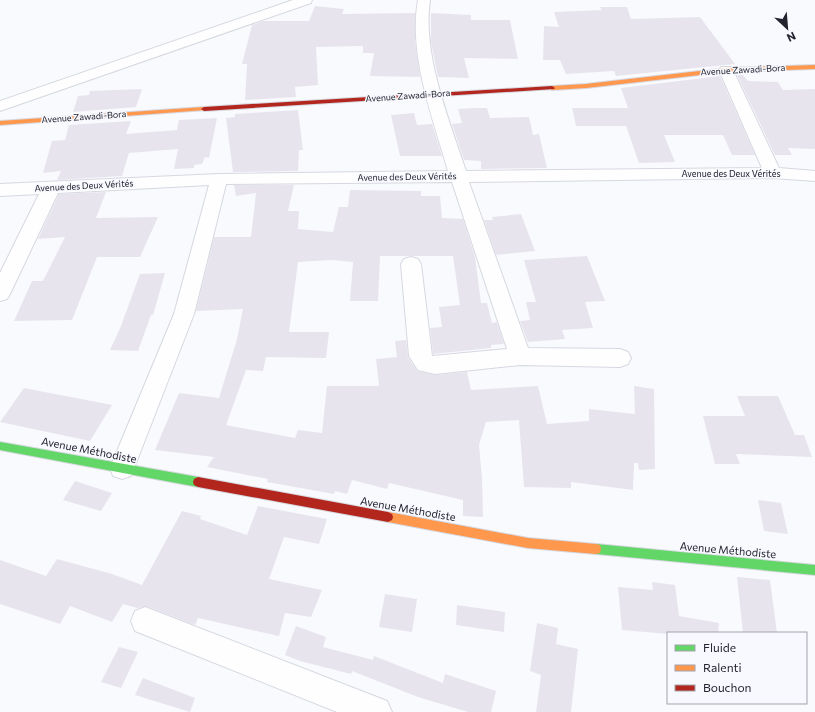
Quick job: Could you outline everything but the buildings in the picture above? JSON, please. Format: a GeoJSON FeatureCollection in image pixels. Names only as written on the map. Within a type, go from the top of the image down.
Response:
{"type":"FeatureCollection","features":[{"type":"Feature","properties":{"kind":"street"},"geometry":{"type":"LineString","coordinates":[[0,106],[306,0]]}},
{"type":"Feature","properties":{"kind":"street"},"geometry":{"type":"LineString","coordinates":[[424,0],[422,6],[422,40],[434,94],[458,176],[520,356]]}},
{"type":"Feature","properties":{"kind":"street","name":"Avenue Zawadi-Bora"},"geometry":{"type":"LineString","coordinates":[[0,123],[434,94],[586,86],[726,70],[815,67]]}},
{"type":"Feature","properties":{"kind":"street"},"geometry":{"type":"LineString","coordinates":[[726,70],[773,173]]}},
{"type":"Feature","properties":{"kind":"street","name":"Avenue des Deux Vérités"},"geometry":{"type":"LineString","coordinates":[[0,190],[219,179],[773,173],[815,176]]}},
{"type":"Feature","properties":{"kind":"street"},"geometry":{"type":"LineString","coordinates":[[122,468],[184,314],[219,179]]}},
{"type":"Feature","properties":{"kind":"street"},"geometry":{"type":"LineString","coordinates":[[0,294],[50,188]]}},
{"type":"Feature","properties":{"kind":"street"},"geometry":{"type":"LineString","coordinates":[[410,264],[420,356],[426,364],[435,365],[520,356],[620,358]]}},
{"type":"Feature","properties":{"kind":"street","name":"Avenue Méthodiste"},"geometry":{"type":"LineString","coordinates":[[0,446],[528,543],[815,570]]}},
{"type":"Feature","properties":{"kind":"street"},"geometry":{"type":"LineString","coordinates":[[145,620],[376,712]]}},
{"type":"Feature","properties":{"kind":"traffic: fast"},"geometry":{"type":"LineString","coordinates":[[0,446],[198,482]]}},
{"type":"Feature","properties":{"kind":"traffic: fast"},"geometry":{"type":"LineString","coordinates":[[596,549],[815,570]]}},
{"type":"Feature","properties":{"kind":"traffic: slow"},"geometry":{"type":"LineString","coordinates":[[552,88],[586,86],[726,70],[815,67]]}},
{"type":"Feature","properties":{"kind":"traffic: slow"},"geometry":{"type":"LineString","coordinates":[[0,123],[204,109]]}},
{"type":"Feature","properties":{"kind":"traffic: slow"},"geometry":{"type":"LineString","coordinates":[[388,517],[528,543],[596,549]]}},
{"type":"Feature","properties":{"kind":"traffic: jam"},"geometry":{"type":"LineString","coordinates":[[204,109],[552,88]]}},
{"type":"Feature","properties":{"kind":"traffic: jam"},"geometry":{"type":"LineString","coordinates":[[198,482],[388,517]]}}]}
